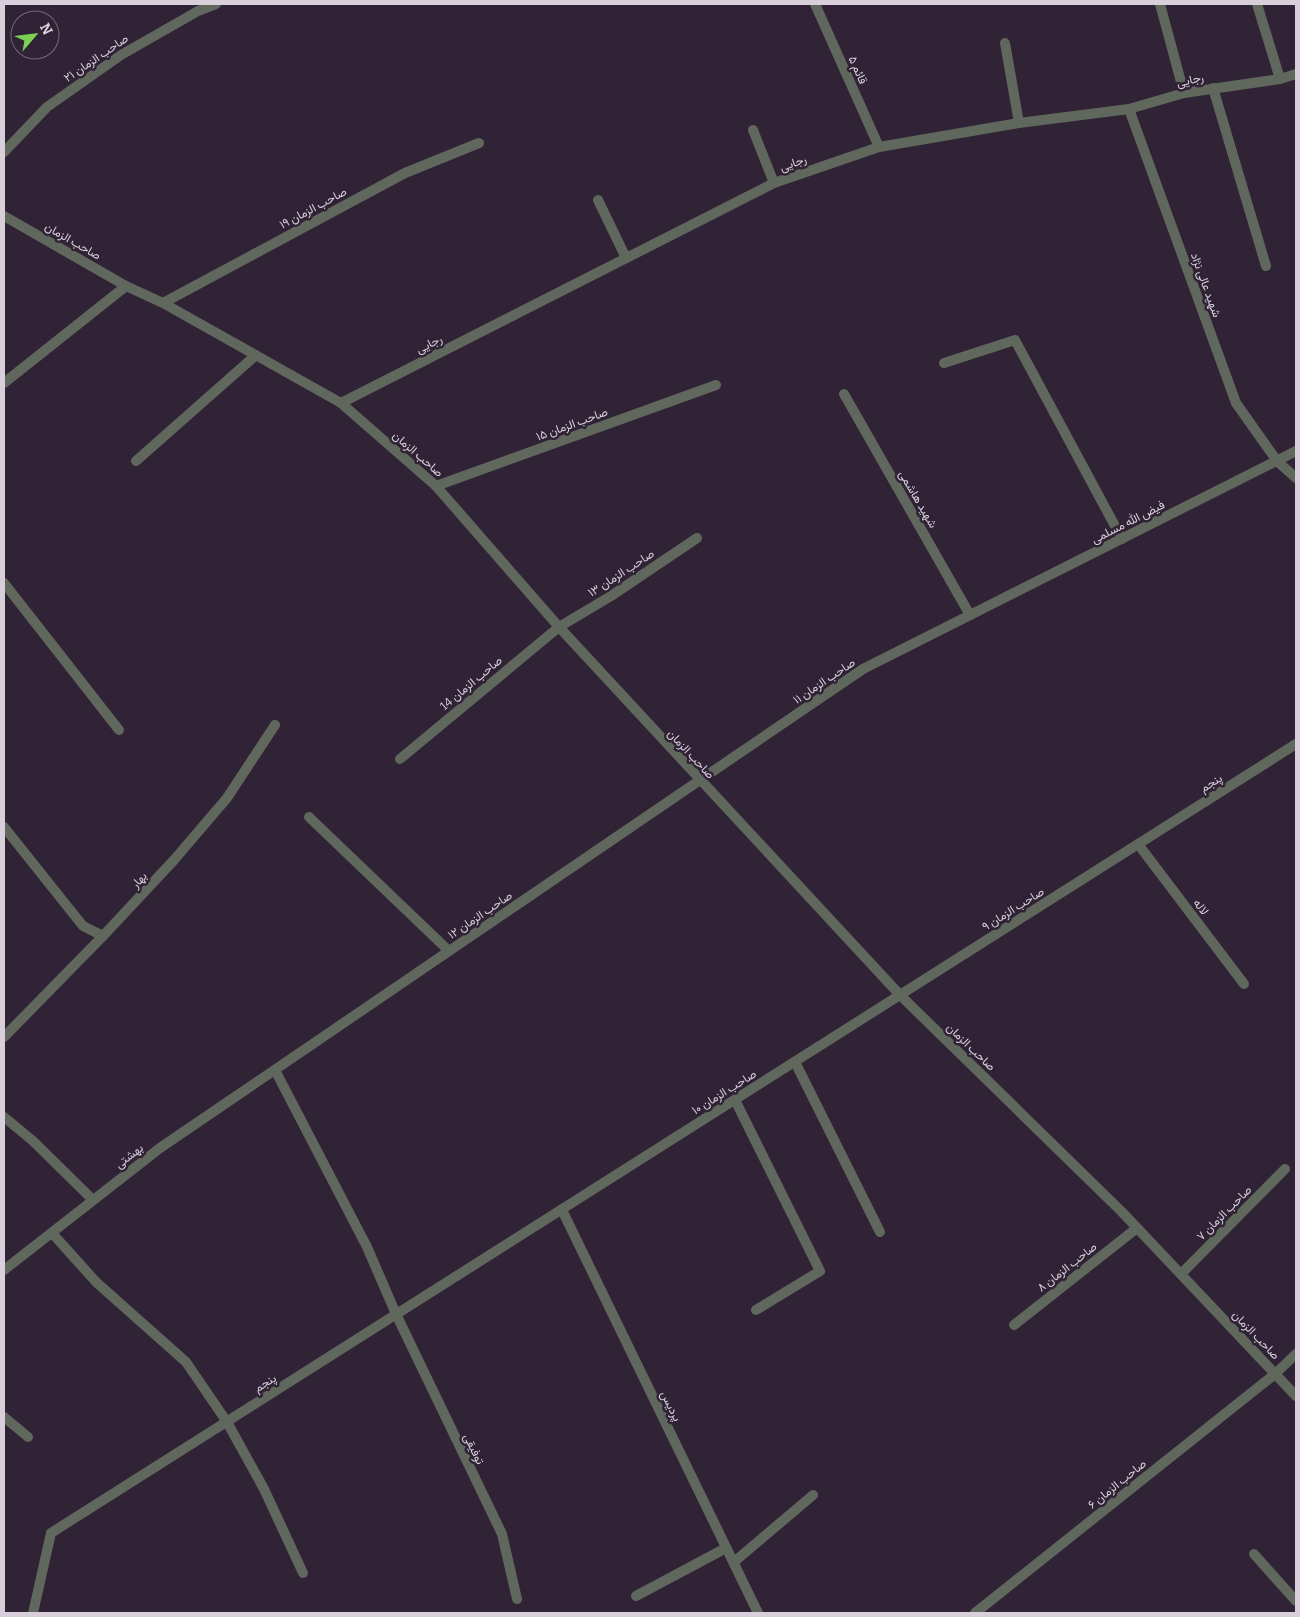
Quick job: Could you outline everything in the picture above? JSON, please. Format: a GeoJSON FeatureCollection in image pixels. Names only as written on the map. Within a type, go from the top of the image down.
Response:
{"type":"FeatureCollection","features":[{"type":"Feature","properties":{"kind":"street","name":"صاحب الزمان ۲۱"},"geometry":{"type":"LineString","coordinates":[[4,152],[47,107],[121,55],[198,11],[216,4]]}},
{"type":"Feature","properties":{"kind":"street","name":"قائم ۵"},"geometry":{"type":"LineString","coordinates":[[815,4],[879,146]]}},
{"type":"Feature","properties":{"kind":"street"},"geometry":{"type":"LineString","coordinates":[[1160,4],[1184,93]]}},
{"type":"Feature","properties":{"kind":"street"},"geometry":{"type":"LineString","coordinates":[[1257,4],[1280,79]]}},
{"type":"Feature","properties":{"kind":"street"},"geometry":{"type":"LineString","coordinates":[[1005,43],[1019,123]]}},
{"type":"Feature","properties":{"kind":"street","name":"رجایی"},"geometry":{"type":"LineString","coordinates":[[341,403],[774,183],[879,146],[1019,123],[1129,110],[1184,93],[1280,79],[1296,74]]}},
{"type":"Feature","properties":{"kind":"street"},"geometry":{"type":"LineString","coordinates":[[1213,88],[1266,266]]}},
{"type":"Feature","properties":{"kind":"street","name":"شهید عالی نژاد"},"geometry":{"type":"LineString","coordinates":[[1129,110],[1236,403],[1276,460],[1296,478]]}},
{"type":"Feature","properties":{"kind":"street"},"geometry":{"type":"LineString","coordinates":[[753,130],[774,183]]}},
{"type":"Feature","properties":{"kind":"street","name":"صاحب الزمان ۱۹"},"geometry":{"type":"LineString","coordinates":[[163,303],[404,173],[479,143]]}},
{"type":"Feature","properties":{"kind":"street"},"geometry":{"type":"LineString","coordinates":[[598,200],[626,258]]}},
{"type":"Feature","properties":{"kind":"street","name":"صاحب الزمان"},"geometry":{"type":"LineString","coordinates":[[4,216],[126,286],[163,303],[341,403],[436,486],[559,627],[699,781],[900,995],[1137,1228],[1296,1396]]}},
{"type":"Feature","properties":{"kind":"street"},"geometry":{"type":"LineString","coordinates":[[4,383],[126,286]]}},
{"type":"Feature","properties":{"kind":"street"},"geometry":{"type":"LineString","coordinates":[[944,363],[1015,340],[1122,538]]}},
{"type":"Feature","properties":{"kind":"street"},"geometry":{"type":"LineString","coordinates":[[136,461],[256,355]]}},
{"type":"Feature","properties":{"kind":"street","name":"صاحب الزمان ۱۵"},"geometry":{"type":"LineString","coordinates":[[436,486],[716,385]]}},
{"type":"Feature","properties":{"kind":"street","name":"شهید هاشمی"},"geometry":{"type":"LineString","coordinates":[[844,394],[970,615]]}},
{"type":"Feature","properties":{"kind":"street","name":"فیض الله مسلمی"},"geometry":{"type":"LineString","coordinates":[[970,615],[1296,450]]}},
{"type":"Feature","properties":{"kind":"street","name":"صاحب الزمان ۱۳"},"geometry":{"type":"LineString","coordinates":[[559,627],[611,596],[697,538]]}},
{"type":"Feature","properties":{"kind":"street"},"geometry":{"type":"LineString","coordinates":[[4,583],[119,730]]}},
{"type":"Feature","properties":{"kind":"street","name":"صاحب الزمان ۱۱"},"geometry":{"type":"LineString","coordinates":[[699,781],[863,669],[970,615]]}},
{"type":"Feature","properties":{"kind":"street","name":"صاحب الزمان 14"},"geometry":{"type":"LineString","coordinates":[[400,759],[559,627]]}},
{"type":"Feature","properties":{"kind":"street","name":"بهار"},"geometry":{"type":"LineString","coordinates":[[4,1036],[104,936],[227,798],[275,726]]}},
{"type":"Feature","properties":{"kind":"street","name":"پنجم"},"geometry":{"type":"LineString","coordinates":[[1138,844],[1296,744]]}},
{"type":"Feature","properties":{"kind":"street","name":"صاحب الزمان ۱۲"},"geometry":{"type":"LineString","coordinates":[[275,1070],[699,781]]}},
{"type":"Feature","properties":{"kind":"street"},"geometry":{"type":"LineString","coordinates":[[309,818],[449,951]]}},
{"type":"Feature","properties":{"kind":"street"},"geometry":{"type":"LineString","coordinates":[[4,827],[83,926],[104,936]]}},
{"type":"Feature","properties":{"kind":"street","name":"لاله"},"geometry":{"type":"LineString","coordinates":[[1138,844],[1244,984]]}},
{"type":"Feature","properties":{"kind":"street","name":"صاحب الزمان ۹"},"geometry":{"type":"LineString","coordinates":[[900,995],[1138,844]]}},
{"type":"Feature","properties":{"kind":"street","name":"صاحب الزمان ۱۰"},"geometry":{"type":"LineString","coordinates":[[562,1210],[900,995]]}},
{"type":"Feature","properties":{"kind":"street"},"geometry":{"type":"LineString","coordinates":[[795,1062],[880,1232]]}},
{"type":"Feature","properties":{"kind":"street","name":"بهشتی"},"geometry":{"type":"LineString","coordinates":[[4,1270],[160,1148],[275,1070]]}},
{"type":"Feature","properties":{"kind":"street","name":"توفیقی"},"geometry":{"type":"LineString","coordinates":[[275,1070],[366,1246],[396,1314],[502,1534],[517,1599]]}},
{"type":"Feature","properties":{"kind":"street"},"geometry":{"type":"LineString","coordinates":[[735,1100],[820,1271],[756,1310]]}},
{"type":"Feature","properties":{"kind":"street"},"geometry":{"type":"LineString","coordinates":[[4,1117],[33,1141],[94,1200]]}},
{"type":"Feature","properties":{"kind":"street","name":"صاحب الزمان ۷"},"geometry":{"type":"LineString","coordinates":[[1181,1274],[1285,1169]]}},
{"type":"Feature","properties":{"kind":"street","name":"پنجم"},"geometry":{"type":"LineString","coordinates":[[33,1613],[51,1533],[562,1210]]}},
{"type":"Feature","properties":{"kind":"street","name":"پردیس"},"geometry":{"type":"LineString","coordinates":[[562,1210],[758,1613]]}},
{"type":"Feature","properties":{"kind":"street","name":"صاحب الزمان ۸"},"geometry":{"type":"LineString","coordinates":[[1014,1325],[1137,1228]]}},
{"type":"Feature","properties":{"kind":"street"},"geometry":{"type":"LineString","coordinates":[[52,1233],[96,1282],[186,1362],[227,1422],[264,1489],[303,1573]]}},
{"type":"Feature","properties":{"kind":"street","name":"صاحب الزمان ۶"},"geometry":{"type":"LineString","coordinates":[[975,1613],[1275,1374],[1296,1354]]}},
{"type":"Feature","properties":{"kind":"street"},"geometry":{"type":"LineString","coordinates":[[4,1417],[28,1437]]}},
{"type":"Feature","properties":{"kind":"street"},"geometry":{"type":"LineString","coordinates":[[734,1562],[813,1495]]}},
{"type":"Feature","properties":{"kind":"street"},"geometry":{"type":"LineString","coordinates":[[636,1596],[726,1548]]}},
{"type":"Feature","properties":{"kind":"street"},"geometry":{"type":"LineString","coordinates":[[1254,1554],[1296,1601]]}}]}
